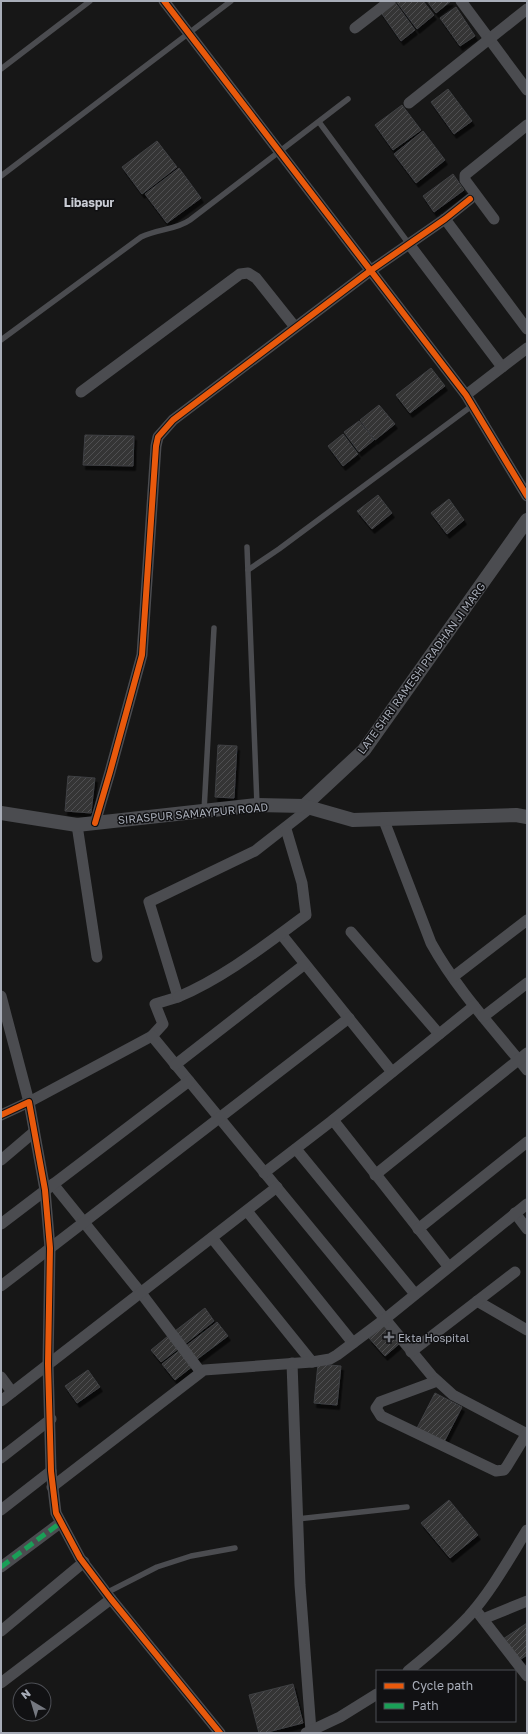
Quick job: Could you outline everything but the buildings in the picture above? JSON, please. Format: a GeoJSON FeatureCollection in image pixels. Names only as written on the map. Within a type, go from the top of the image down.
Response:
{"type":"FeatureCollection","features":[{"type":"Feature","properties":{"kind":"street"},"geometry":{"type":"LineString","coordinates":[[164,1],[279,153],[466,394],[527,496]]}},
{"type":"Feature","properties":{"kind":"street"},"geometry":{"type":"LineString","coordinates":[[356,28],[390,1]]}},
{"type":"Feature","properties":{"kind":"street"},"geometry":{"type":"LineString","coordinates":[[461,1],[527,90]]}},
{"type":"Feature","properties":{"kind":"street"},"geometry":{"type":"LineString","coordinates":[[409,103],[527,10]]}},
{"type":"Feature","properties":{"kind":"street"},"geometry":{"type":"LineString","coordinates":[[494,219],[465,180],[465,175],[527,125]]}},
{"type":"Feature","properties":{"kind":"street"},"geometry":{"type":"LineString","coordinates":[[95,823],[142,655],[156,446],[158,437],[173,420],[370,271],[445,219],[470,199]]}},
{"type":"Feature","properties":{"kind":"street"},"geometry":{"type":"LineString","coordinates":[[445,219],[527,329]]}},
{"type":"Feature","properties":{"kind":"street"},"geometry":{"type":"LineString","coordinates":[[409,244],[502,367]]}},
{"type":"Feature","properties":{"kind":"street"},"geometry":{"type":"LineString","coordinates":[[81,392],[240,274],[248,273],[256,278],[295,327]]}},
{"type":"Feature","properties":{"kind":"street"},"geometry":{"type":"LineString","coordinates":[[466,394],[527,348]]}},
{"type":"Feature","properties":{"kind":"street","name":"LATE SHRI RAMESH PRADHAN JI MARG"},"geometry":{"type":"LineString","coordinates":[[307,807],[364,750],[527,520]]}},
{"type":"Feature","properties":{"kind":"street","name":"SIRASPUR SAMAYPUR ROAD"},"geometry":{"type":"LineString","coordinates":[[1,813],[77,824],[257,805],[307,807],[353,820],[516,815],[527,817]]}},
{"type":"Feature","properties":{"kind":"street"},"geometry":{"type":"LineString","coordinates":[[178,997],[149,902],[256,851],[286,829],[307,807]]}},
{"type":"Feature","properties":{"kind":"street"},"geometry":{"type":"LineString","coordinates":[[383,818],[432,943],[441,960],[474,1006],[523,1056],[527,1070]]}},
{"type":"Feature","properties":{"kind":"street"},"geometry":{"type":"LineString","coordinates":[[77,824],[97,957]]}},
{"type":"Feature","properties":{"kind":"street"},"geometry":{"type":"LineString","coordinates":[[1,1116],[152,1036],[163,1024],[155,1004],[197,989],[240,964],[306,915],[302,883],[286,829]]}},
{"type":"Feature","properties":{"kind":"street"},"geometry":{"type":"LineString","coordinates":[[452,977],[527,920]]}},
{"type":"Feature","properties":{"kind":"street"},"geometry":{"type":"LineString","coordinates":[[351,932],[439,1034]]}},
{"type":"Feature","properties":{"kind":"street"},"geometry":{"type":"LineString","coordinates":[[281,934],[392,1072]]}},
{"type":"Feature","properties":{"kind":"street"},"geometry":{"type":"LineString","coordinates":[[175,1065],[305,964]]}},
{"type":"Feature","properties":{"kind":"street"},"geometry":{"type":"LineString","coordinates":[[483,1016],[527,983]]}},
{"type":"Feature","properties":{"kind":"street"},"geometry":{"type":"LineString","coordinates":[[1,996],[29,1102],[34,1132],[49,1187],[50,1248],[48,1364],[51,1419],[51,1471],[55,1508],[60,1523],[84,1562],[109,1596],[220,1733]]}},
{"type":"Feature","properties":{"kind":"street"},"geometry":{"type":"LineString","coordinates":[[264,1173],[333,1120],[474,1006]]}},
{"type":"Feature","properties":{"kind":"street"},"geometry":{"type":"LineString","coordinates":[[1,1286],[220,1119],[349,1018]]}},
{"type":"Feature","properties":{"kind":"street"},"geometry":{"type":"LineString","coordinates":[[152,1036],[411,1352],[437,1380],[453,1395],[527,1433],[504,1470],[496,1471],[381,1416],[377,1412],[376,1408],[380,1402],[437,1380]]}},
{"type":"Feature","properties":{"kind":"street"},"geometry":{"type":"LineString","coordinates":[[375,1175],[523,1056]]}},
{"type":"Feature","properties":{"kind":"street"},"geometry":{"type":"LineString","coordinates":[[1,1224],[189,1081]]}},
{"type":"Feature","properties":{"kind":"street"},"geometry":{"type":"LineString","coordinates":[[333,1120],[448,1266]]}},
{"type":"Feature","properties":{"kind":"street"},"geometry":{"type":"LineString","coordinates":[[1,1160],[34,1132]]}},
{"type":"Feature","properties":{"kind":"street"},"geometry":{"type":"LineString","coordinates":[[418,1229],[527,1142]]}},
{"type":"Feature","properties":{"kind":"street"},"geometry":{"type":"LineString","coordinates":[[296,1149],[415,1294]]}},
{"type":"Feature","properties":{"kind":"street"},"geometry":{"type":"LineString","coordinates":[[49,1187],[84,1223],[141,1293],[200,1371]]}},
{"type":"Feature","properties":{"kind":"street"},"geometry":{"type":"LineString","coordinates":[[1,1401],[277,1187]]}},
{"type":"Feature","properties":{"kind":"street"},"geometry":{"type":"LineString","coordinates":[[52,1487],[200,1371],[207,1369],[292,1364],[330,1359],[385,1319],[448,1266],[527,1204]]}},
{"type":"Feature","properties":{"kind":"street"},"geometry":{"type":"LineString","coordinates":[[247,1211],[353,1343]]}},
{"type":"Feature","properties":{"kind":"street"},"geometry":{"type":"LineString","coordinates":[[515,1214],[527,1229]]}},
{"type":"Feature","properties":{"kind":"street"},"geometry":{"type":"LineString","coordinates":[[212,1238],[312,1362]]}},
{"type":"Feature","properties":{"kind":"street"},"geometry":{"type":"LineString","coordinates":[[411,1352],[515,1272]]}},
{"type":"Feature","properties":{"kind":"street"},"geometry":{"type":"LineString","coordinates":[[477,1301],[527,1330]]}},
{"type":"Feature","properties":{"kind":"street"},"geometry":{"type":"LineString","coordinates":[[292,1364],[300,1584],[309,1732],[340,1717],[376,1695]]}},
{"type":"Feature","properties":{"kind":"street"},"geometry":{"type":"LineString","coordinates":[[1,1377],[12,1392]]}},
{"type":"Feature","properties":{"kind":"street"},"geometry":{"type":"LineString","coordinates":[[1,1458],[51,1419]]}},
{"type":"Feature","properties":{"kind":"street"},"geometry":{"type":"LineString","coordinates":[[1,1510],[51,1471]]}},
{"type":"Feature","properties":{"kind":"street"},"geometry":{"type":"LineString","coordinates":[[1,1567],[60,1523]]}},
{"type":"Feature","properties":{"kind":"street"},"geometry":{"type":"LineString","coordinates":[[409,1670],[446,1638],[475,1609],[499,1575],[527,1530]]}},
{"type":"Feature","properties":{"kind":"street"},"geometry":{"type":"LineString","coordinates":[[3,1626],[84,1562]]}},
{"type":"Feature","properties":{"kind":"street"},"geometry":{"type":"LineString","coordinates":[[1,1683],[109,1596]]}},
{"type":"Feature","properties":{"kind":"street"},"geometry":{"type":"LineString","coordinates":[[483,1619],[527,1601]]}},
{"type":"Feature","properties":{"kind":"street"},"geometry":{"type":"LineString","coordinates":[[475,1609],[527,1676]]}},
{"type":"Feature","properties":{"kind":"lane"},"geometry":{"type":"LineString","coordinates":[[1,69],[90,1]]}},
{"type":"Feature","properties":{"kind":"lane"},"geometry":{"type":"LineString","coordinates":[[1,176],[231,1]]}},
{"type":"Feature","properties":{"kind":"lane"},"geometry":{"type":"LineString","coordinates":[[1,340],[141,237],[153,232],[185,224],[348,99]]}},
{"type":"Feature","properties":{"kind":"lane"},"geometry":{"type":"LineString","coordinates":[[319,122],[409,244]]}},
{"type":"Feature","properties":{"kind":"lane"},"geometry":{"type":"LineString","coordinates":[[248,570],[286,544],[473,405]]}},
{"type":"Feature","properties":{"kind":"lane"},"geometry":{"type":"LineString","coordinates":[[247,547],[257,805]]}},
{"type":"Feature","properties":{"kind":"lane"},"geometry":{"type":"LineString","coordinates":[[204,811],[214,628]]}},
{"type":"Feature","properties":{"kind":"lane"},"geometry":{"type":"LineString","coordinates":[[298,1519],[407,1507]]}},
{"type":"Feature","properties":{"kind":"lane"},"geometry":{"type":"LineString","coordinates":[[109,1596],[157,1567],[192,1556],[235,1548]]}},
{"type":"Feature","properties":{"kind":"marked path"},"geometry":{"type":"LineString","coordinates":[[1,1567],[60,1523]]}},
{"type":"Feature","properties":{"kind":"cycle path"},"geometry":{"type":"LineString","coordinates":[[164,1],[466,395],[527,496]]}},
{"type":"Feature","properties":{"kind":"cycle path"},"geometry":{"type":"LineString","coordinates":[[95,823],[142,655],[156,446],[158,437],[173,420],[370,271],[445,219],[470,199]]}},
{"type":"Feature","properties":{"kind":"cycle path"},"geometry":{"type":"LineString","coordinates":[[1,1115],[29,1102],[45,1190],[50,1248],[48,1364],[51,1471],[56,1513],[80,1558],[111,1599],[220,1733]]}},
{"type":"Feature","properties":{"kind":"place","name":"Ekta Hospital"},"geometry":{"type":"Point","coordinates":[389,1337]}},
{"type":"Feature","properties":{"kind":"district","name":"Libaspur"},"geometry":{"type":"Point","coordinates":[89,202]}}]}
